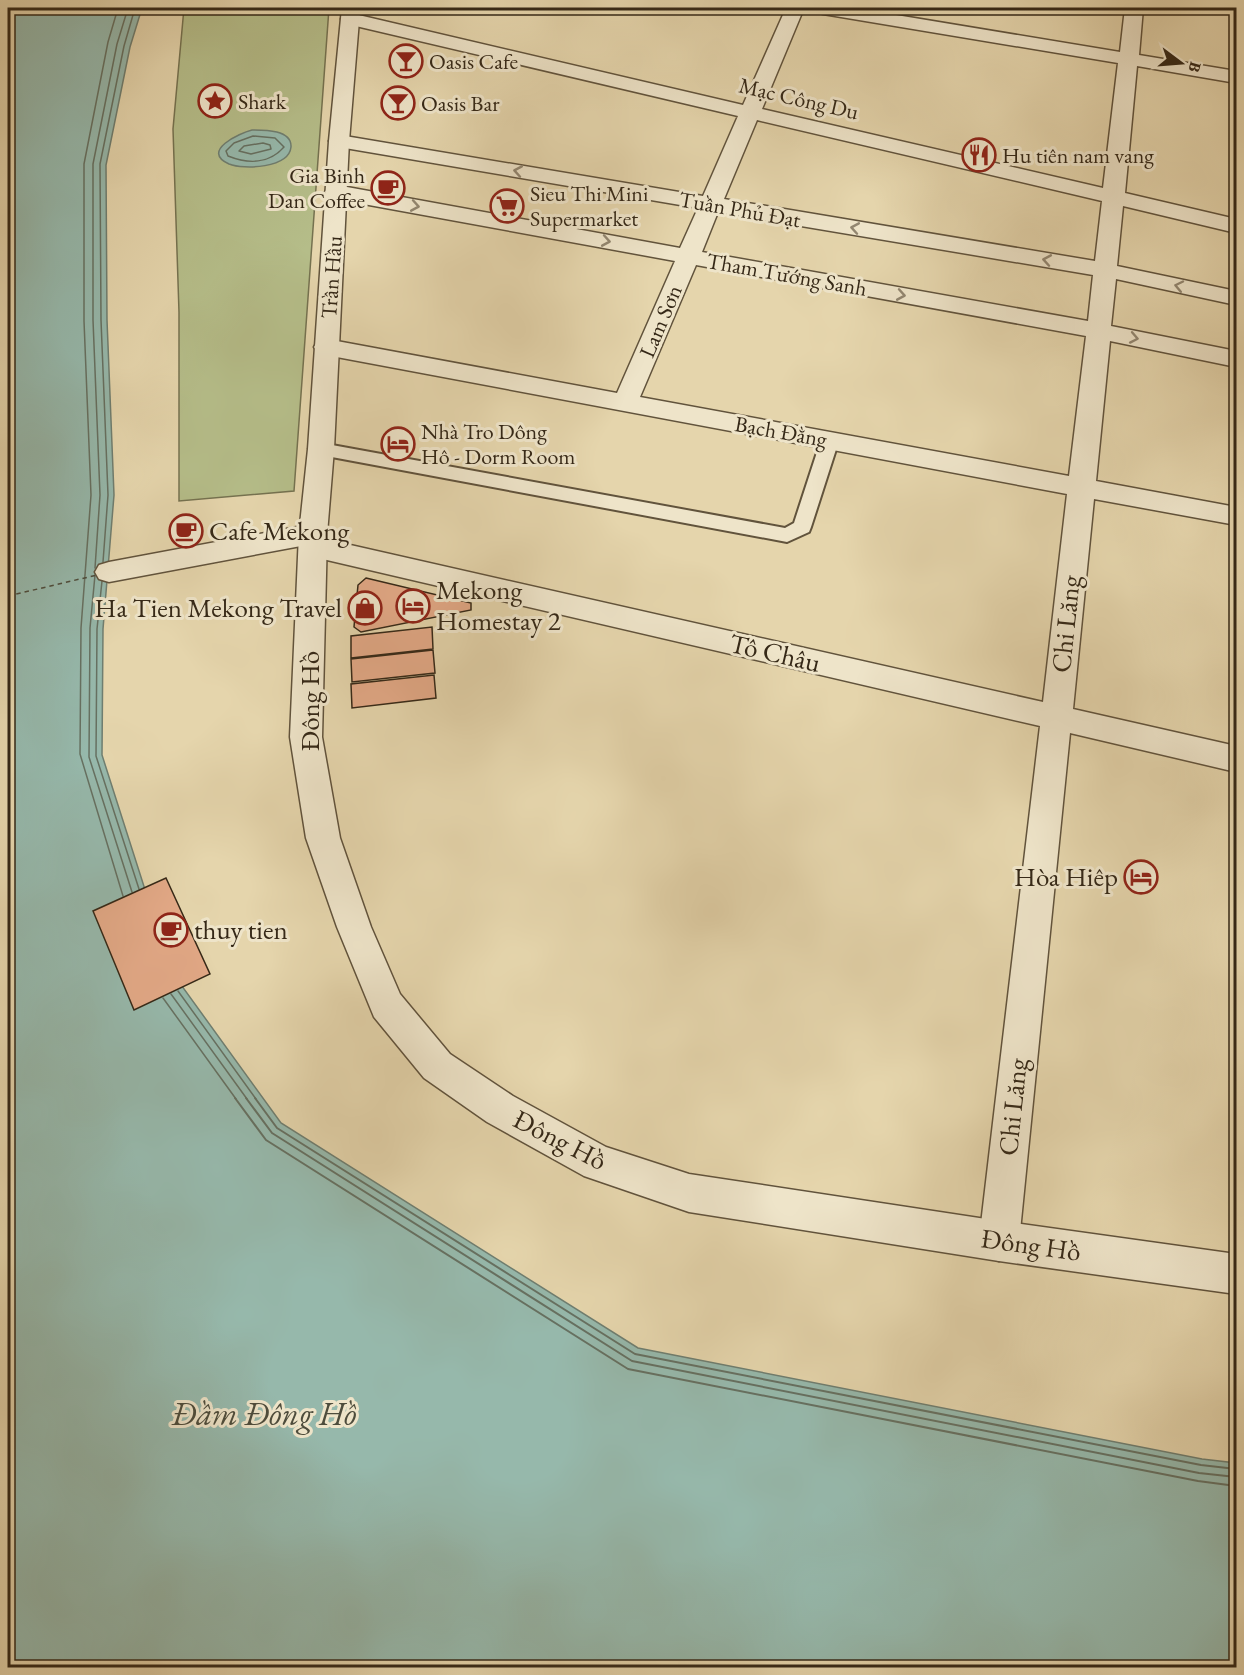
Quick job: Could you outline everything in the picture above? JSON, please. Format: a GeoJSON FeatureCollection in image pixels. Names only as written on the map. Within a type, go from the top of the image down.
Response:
{"type":"FeatureCollection","features":[{"type":"Feature","properties":{"kind":"street","name":"Lam Sơn"},"geometry":{"type":"LineString","coordinates":[[625,403],[795,8]]}},
{"type":"Feature","properties":{"kind":"street"},"geometry":{"type":"LineString","coordinates":[[823,8],[1236,77]]}},
{"type":"Feature","properties":{"kind":"street","name":"Chi Lăng"},"geometry":{"type":"LineString","coordinates":[[999,1241],[1134,8]]}},
{"type":"Feature","properties":{"kind":"street","name":"Mạc Công Du"},"geometry":{"type":"LineString","coordinates":[[351,13],[750,111],[1236,226]]}},
{"type":"Feature","properties":{"kind":"street","name":"Trần Hầu"},"geometry":{"type":"LineString","coordinates":[[313,541],[321,449],[339,141],[351,13]]}},
{"type":"Feature","properties":{"kind":"street","name":"Tuần Phủ Đạt"},"geometry":{"type":"LineString","coordinates":[[339,141],[1105,270],[1236,298]]}},
{"type":"Feature","properties":{"kind":"street","name":"Tham Tướng Sanh"},"geometry":{"type":"LineString","coordinates":[[336,192],[1099,331],[1236,359]]}},
{"type":"Feature","properties":{"kind":"street","name":"Bạch Đằng"},"geometry":{"type":"LineString","coordinates":[[326,347],[1236,516]]}},
{"type":"Feature","properties":{"kind":"street"},"geometry":{"type":"LineString","coordinates":[[109,572],[313,541]]}},
{"type":"Feature","properties":{"kind":"street","name":"Tô Châu"},"geometry":{"type":"LineString","coordinates":[[313,541],[1236,759]]}},
{"type":"Feature","properties":{"kind":"street","name":"Đông Hồ"},"geometry":{"type":"LineString","coordinates":[[313,541],[306,737],[323,838],[354,927],[387,1005],[437,1066],[500,1109],[597,1163],[689,1193],[999,1241],[1236,1274]]}},
{"type":"Feature","properties":{"kind":"lane"},"geometry":{"type":"LineString","coordinates":[[321,449],[787,535],[802,527],[830,440]]}},
{"type":"Feature","properties":{"kind":"green space"},"geometry":{"type":"Polygon","coordinates":[[[184,8],[329,8],[294,491],[179,501],[179,312],[173,129],[184,8]]]}},
{"type":"Feature","properties":{"kind":"water","name":"Đầm Đông Hồ"},"geometry":{"type":"Polygon","coordinates":[[[8,8],[142,8],[130,47],[106,165],[107,320],[114,495],[103,629],[102,755],[171,971],[281,1123],[638,1348],[1202,1459],[1236,1463],[1236,1667],[8,1668],[8,8]]]}},
{"type":"Feature","properties":{"kind":"water"},"geometry":{"type":"Polygon","coordinates":[[[252,130],[276,132],[287,137],[291,147],[288,154],[274,163],[255,167],[236,166],[221,159],[220,148],[225,143],[252,130]]]}},
{"type":"Feature","properties":{"kind":"building","name":"Mekong Homestay 2"},"geometry":{"type":"Polygon","coordinates":[[[366,578],[471,603],[471,610],[361,632],[354,627],[358,585],[366,578]]]}},
{"type":"Feature","properties":{"kind":"building"},"geometry":{"type":"Polygon","coordinates":[[[432,627],[433,649],[351,658],[351,636],[432,627]]]}},
{"type":"Feature","properties":{"kind":"building"},"geometry":{"type":"Polygon","coordinates":[[[433,650],[435,673],[352,682],[351,659],[433,650]]]}},
{"type":"Feature","properties":{"kind":"building"},"geometry":{"type":"Polygon","coordinates":[[[434,675],[436,698],[352,708],[351,684],[434,675]]]}},
{"type":"Feature","properties":{"kind":"building"},"geometry":{"type":"Polygon","coordinates":[[[166,878],[210,974],[134,1010],[93,911],[166,878]]]}},
{"type":"Feature","properties":{"kind":"ferry route"},"geometry":{"type":"LineString","coordinates":[[8,596],[97,575]]}},
{"type":"Feature","properties":{"kind":"place","name":"Oasis Cafe"},"geometry":{"type":"Point","coordinates":[406,61]}},
{"type":"Feature","properties":{"kind":"place","name":"Shark"},"geometry":{"type":"Point","coordinates":[215,101]}},
{"type":"Feature","properties":{"kind":"place","name":"Oasis Bar"},"geometry":{"type":"Point","coordinates":[398,103]}},
{"type":"Feature","properties":{"kind":"place","name":"Hu tiên nam vang"},"geometry":{"type":"Point","coordinates":[979,155]}},
{"type":"Feature","properties":{"kind":"place","name":"Gia Binh Dan Coffee"},"geometry":{"type":"Point","coordinates":[388,188]}},
{"type":"Feature","properties":{"kind":"place","name":"Sieu Thi Mini Supermarket"},"geometry":{"type":"Point","coordinates":[507,206]}},
{"type":"Feature","properties":{"kind":"place","name":"Nhà Tro Dông Hô - Dorm Room"},"geometry":{"type":"Point","coordinates":[398,444]}},
{"type":"Feature","properties":{"kind":"place","name":"Cafe Mekong"},"geometry":{"type":"Point","coordinates":[186,531]}},
{"type":"Feature","properties":{"kind":"place","name":"Mekong Homestay 2"},"geometry":{"type":"Point","coordinates":[413,606]}},
{"type":"Feature","properties":{"kind":"place","name":"Ha Tien Mekong Travel"},"geometry":{"type":"Point","coordinates":[365,608]}},
{"type":"Feature","properties":{"kind":"place","name":"Hòa Hiêp"},"geometry":{"type":"Point","coordinates":[1141,877]}},
{"type":"Feature","properties":{"kind":"place","name":"thuy tien"},"geometry":{"type":"Point","coordinates":[171,930]}}]}
